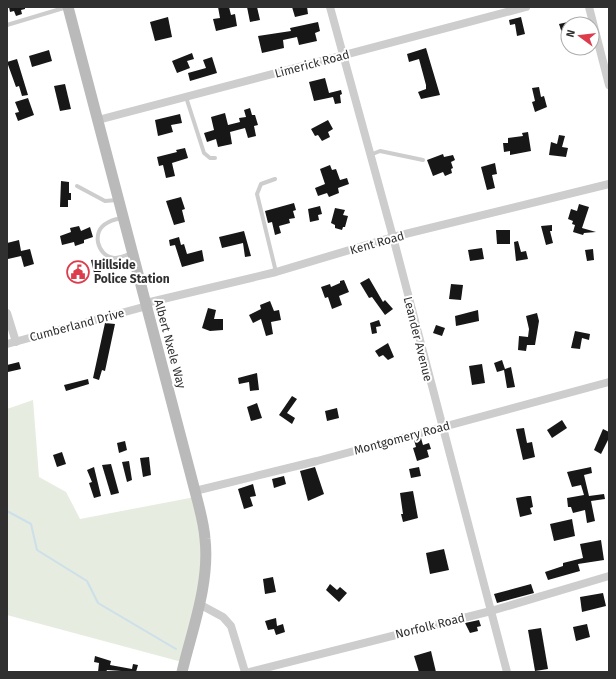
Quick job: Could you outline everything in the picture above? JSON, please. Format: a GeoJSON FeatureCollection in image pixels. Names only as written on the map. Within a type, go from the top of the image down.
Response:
{"type":"FeatureCollection","features":[{"type":"Feature","properties":{"kind":"main road","name":"Albert Nxele Way"},"geometry":{"type":"LineString","coordinates":[[68,7],[147,304],[195,491],[206,540],[205,568],[199,604],[182,672]]}},
{"type":"Feature","properties":{"kind":"street","name":"Leander Avenue"},"geometry":{"type":"LineString","coordinates":[[330,7],[507,672]]}},
{"type":"Feature","properties":{"kind":"street","name":"Limerick Road"},"geometry":{"type":"LineString","coordinates":[[98,120],[526,7]]}},
{"type":"Feature","properties":{"kind":"street"},"geometry":{"type":"LineString","coordinates":[[589,7],[609,85]]}},
{"type":"Feature","properties":{"kind":"street","name":"Kent Road"},"geometry":{"type":"LineString","coordinates":[[147,304],[276,272],[392,237],[609,184]]}},
{"type":"Feature","properties":{"kind":"street","name":"Cumberland Drive"},"geometry":{"type":"LineString","coordinates":[[7,344],[147,304]]}},
{"type":"Feature","properties":{"kind":"street"},"geometry":{"type":"LineString","coordinates":[[7,312],[16,342]]}},
{"type":"Feature","properties":{"kind":"street","name":"Montgomery Road"},"geometry":{"type":"LineString","coordinates":[[195,491],[609,382]]}},
{"type":"Feature","properties":{"kind":"street","name":"Norfolk Road"},"geometry":{"type":"LineString","coordinates":[[250,672],[491,611],[609,576]]}},
{"type":"Feature","properties":{"kind":"street"},"geometry":{"type":"LineString","coordinates":[[199,604],[223,617],[231,626],[246,672]]}},
{"type":"Feature","properties":{"kind":"lane"},"geometry":{"type":"LineString","coordinates":[[7,25],[68,7]]}},
{"type":"Feature","properties":{"kind":"lane"},"geometry":{"type":"LineString","coordinates":[[186,97],[204,154],[210,158],[215,158]]}},
{"type":"Feature","properties":{"kind":"lane"},"geometry":{"type":"LineString","coordinates":[[370,155],[380,151],[423,160]]}},
{"type":"Feature","properties":{"kind":"lane"},"geometry":{"type":"LineString","coordinates":[[275,179],[261,184],[257,194],[276,272]]}},
{"type":"Feature","properties":{"kind":"lane"},"geometry":{"type":"LineString","coordinates":[[77,186],[105,201],[119,199]]}},
{"type":"Feature","properties":{"kind":"lane"},"geometry":{"type":"LineString","coordinates":[[124,217],[106,223],[98,235],[98,243],[100,249],[114,258],[133,253]]}},
{"type":"Feature","properties":{"kind":"shaded area"},"geometry":{"type":"Polygon","coordinates":[[[33,400],[39,477],[66,492],[80,519],[195,497],[199,517],[203,569],[182,662],[7,615],[7,409],[33,400]]]}},
{"type":"Feature","properties":{"kind":"building"},"geometry":{"type":"Polygon","coordinates":[[[9,7],[25,7],[25,9],[21,10],[22,14],[16,16],[14,11],[10,12],[9,7]]]}},
{"type":"Feature","properties":{"kind":"building"},"geometry":{"type":"Polygon","coordinates":[[[218,7],[229,7],[231,15],[235,14],[237,26],[216,31],[213,19],[220,18],[218,7]]]}},
{"type":"Feature","properties":{"kind":"building"},"geometry":{"type":"Polygon","coordinates":[[[247,7],[257,7],[260,20],[250,22],[247,7]]]}},
{"type":"Feature","properties":{"kind":"building"},"geometry":{"type":"Polygon","coordinates":[[[292,7],[307,7],[308,14],[295,17],[292,7]]]}},
{"type":"Feature","properties":{"kind":"building"},"geometry":{"type":"Polygon","coordinates":[[[168,17],[172,37],[155,41],[150,22],[168,17]]]}},
{"type":"Feature","properties":{"kind":"building"},"geometry":{"type":"Polygon","coordinates":[[[521,17],[525,34],[517,36],[515,24],[510,25],[509,20],[521,17]]]}},
{"type":"Feature","properties":{"kind":"building"},"geometry":{"type":"Polygon","coordinates":[[[318,22],[320,31],[315,33],[317,41],[299,45],[297,37],[283,40],[284,48],[262,53],[258,36],[291,31],[290,28],[318,22]]]}},
{"type":"Feature","properties":{"kind":"building"},"geometry":{"type":"Polygon","coordinates":[[[426,48],[440,95],[421,99],[418,92],[426,89],[426,85],[419,59],[409,62],[407,54],[426,48]]]}},
{"type":"Feature","properties":{"kind":"building"},"geometry":{"type":"Polygon","coordinates":[[[49,50],[52,61],[32,67],[29,56],[49,50]]]}},
{"type":"Feature","properties":{"kind":"building"},"geometry":{"type":"Polygon","coordinates":[[[192,53],[194,59],[187,61],[190,68],[177,73],[172,61],[192,53]]]}},
{"type":"Feature","properties":{"kind":"building"},"geometry":{"type":"Polygon","coordinates":[[[212,57],[217,73],[190,81],[188,73],[206,68],[203,60],[212,57]]]}},
{"type":"Feature","properties":{"kind":"building"},"geometry":{"type":"Polygon","coordinates":[[[17,59],[28,95],[22,96],[19,86],[16,87],[7,62],[17,59]]]}},
{"type":"Feature","properties":{"kind":"building"},"geometry":{"type":"Polygon","coordinates":[[[325,78],[329,93],[341,90],[341,103],[335,104],[333,97],[314,101],[309,82],[325,78]]]}},
{"type":"Feature","properties":{"kind":"building"},"geometry":{"type":"Polygon","coordinates":[[[65,84],[71,109],[60,111],[54,86],[65,84]]]}},
{"type":"Feature","properties":{"kind":"building"},"geometry":{"type":"Polygon","coordinates":[[[539,87],[541,97],[544,96],[547,107],[535,112],[532,102],[535,101],[532,88],[539,87]]]}},
{"type":"Feature","properties":{"kind":"building"},"geometry":{"type":"Polygon","coordinates":[[[28,98],[34,115],[18,121],[15,113],[19,112],[15,102],[28,98]]]}},
{"type":"Feature","properties":{"kind":"building"},"geometry":{"type":"Polygon","coordinates":[[[250,108],[252,115],[255,115],[258,125],[254,126],[256,136],[248,138],[245,128],[230,132],[232,144],[218,147],[216,139],[207,142],[204,133],[214,130],[211,117],[225,113],[228,125],[240,122],[239,118],[246,117],[244,110],[250,108]]]}},
{"type":"Feature","properties":{"kind":"building"},"geometry":{"type":"Polygon","coordinates":[[[180,114],[182,123],[171,125],[173,132],[158,136],[155,120],[180,114]]]}},
{"type":"Feature","properties":{"kind":"building"},"geometry":{"type":"Polygon","coordinates":[[[328,120],[333,129],[328,132],[330,137],[322,141],[318,135],[315,136],[311,129],[328,120]]]}},
{"type":"Feature","properties":{"kind":"building"},"geometry":{"type":"Polygon","coordinates":[[[528,132],[531,151],[510,155],[510,151],[504,152],[503,143],[508,143],[508,138],[523,136],[522,133],[528,132]]]}},
{"type":"Feature","properties":{"kind":"building"},"geometry":{"type":"Polygon","coordinates":[[[559,135],[565,136],[562,147],[568,148],[566,157],[549,155],[551,142],[557,144],[559,135]]]}},
{"type":"Feature","properties":{"kind":"building"},"geometry":{"type":"Polygon","coordinates":[[[185,148],[188,158],[172,163],[175,176],[166,178],[163,165],[159,166],[157,157],[177,152],[176,150],[185,148]]]}},
{"type":"Feature","properties":{"kind":"building"},"geometry":{"type":"Polygon","coordinates":[[[443,154],[444,157],[453,155],[455,160],[451,162],[453,168],[451,169],[452,173],[445,176],[443,172],[433,176],[427,160],[443,154]]]}},
{"type":"Feature","properties":{"kind":"building"},"geometry":{"type":"Polygon","coordinates":[[[495,163],[497,174],[492,175],[495,188],[487,190],[481,167],[495,163]]]}},
{"type":"Feature","properties":{"kind":"building"},"geometry":{"type":"Polygon","coordinates":[[[330,165],[332,170],[336,169],[340,180],[347,178],[349,184],[338,188],[339,193],[329,197],[327,193],[318,196],[315,188],[325,184],[320,169],[330,165]]]}},
{"type":"Feature","properties":{"kind":"building"},"geometry":{"type":"Polygon","coordinates":[[[61,181],[69,182],[69,193],[71,193],[71,200],[68,200],[68,207],[60,207],[61,181]]]}},
{"type":"Feature","properties":{"kind":"building"},"geometry":{"type":"Polygon","coordinates":[[[181,197],[185,209],[182,210],[185,222],[174,225],[166,201],[181,197]]]}},
{"type":"Feature","properties":{"kind":"building"},"geometry":{"type":"Polygon","coordinates":[[[294,203],[296,210],[293,211],[295,218],[289,219],[290,223],[279,226],[281,233],[275,235],[272,222],[268,223],[265,211],[294,203]]]}},
{"type":"Feature","properties":{"kind":"building"},"geometry":{"type":"Polygon","coordinates":[[[579,204],[589,207],[582,228],[596,232],[584,233],[583,235],[573,232],[575,225],[572,224],[573,221],[568,219],[571,209],[577,211],[579,204]]]}},
{"type":"Feature","properties":{"kind":"building"},"geometry":{"type":"Polygon","coordinates":[[[320,206],[322,214],[318,215],[319,220],[310,222],[308,209],[320,206]]]}},
{"type":"Feature","properties":{"kind":"building"},"geometry":{"type":"Polygon","coordinates":[[[335,208],[345,210],[343,215],[348,216],[345,227],[343,227],[342,230],[335,228],[335,225],[331,223],[335,208]]]}},
{"type":"Feature","properties":{"kind":"building"},"geometry":{"type":"Polygon","coordinates":[[[552,225],[552,231],[550,231],[553,243],[546,245],[541,226],[552,225]]]}},
{"type":"Feature","properties":{"kind":"building"},"geometry":{"type":"Polygon","coordinates":[[[79,226],[81,231],[90,227],[93,237],[84,240],[84,243],[75,246],[74,242],[62,245],[60,236],[71,232],[70,228],[79,226]]]}},
{"type":"Feature","properties":{"kind":"building"},"geometry":{"type":"Polygon","coordinates":[[[496,230],[510,230],[510,244],[497,244],[496,230]]]}},
{"type":"Feature","properties":{"kind":"building"},"geometry":{"type":"Polygon","coordinates":[[[244,231],[251,256],[245,257],[243,243],[222,248],[219,237],[244,231]]]}},
{"type":"Feature","properties":{"kind":"building"},"geometry":{"type":"Polygon","coordinates":[[[179,237],[181,245],[184,244],[187,254],[202,250],[204,261],[182,267],[175,245],[170,246],[169,240],[179,237]]]}},
{"type":"Feature","properties":{"kind":"building"},"geometry":{"type":"Polygon","coordinates":[[[19,240],[21,251],[30,249],[34,264],[24,267],[21,256],[8,259],[7,243],[19,240]]]}},
{"type":"Feature","properties":{"kind":"building"},"geometry":{"type":"Polygon","coordinates":[[[518,241],[521,252],[526,251],[528,259],[516,261],[514,242],[518,241]]]}},
{"type":"Feature","properties":{"kind":"building"},"geometry":{"type":"Polygon","coordinates":[[[482,248],[484,259],[470,261],[468,250],[482,248]]]}},
{"type":"Feature","properties":{"kind":"building"},"geometry":{"type":"Polygon","coordinates":[[[593,249],[594,260],[587,261],[585,250],[593,249]]]}},
{"type":"Feature","properties":{"kind":"building"},"geometry":{"type":"Polygon","coordinates":[[[98,259],[101,272],[94,273],[91,260],[98,259]]]}},
{"type":"Feature","properties":{"kind":"building"},"geometry":{"type":"Polygon","coordinates":[[[369,278],[383,302],[385,300],[393,309],[385,315],[372,297],[369,298],[360,283],[369,278]]]}},
{"type":"Feature","properties":{"kind":"building"},"geometry":{"type":"Polygon","coordinates":[[[344,280],[349,292],[339,296],[342,305],[332,309],[328,297],[325,298],[321,287],[330,284],[331,287],[344,280]]]}},
{"type":"Feature","properties":{"kind":"building"},"geometry":{"type":"Polygon","coordinates":[[[451,284],[463,285],[461,300],[449,299],[451,284]]]}},
{"type":"Feature","properties":{"kind":"building"},"geometry":{"type":"Polygon","coordinates":[[[270,301],[274,311],[279,310],[281,320],[271,322],[273,334],[266,336],[261,319],[253,323],[249,315],[261,309],[260,305],[270,301]]]}},
{"type":"Feature","properties":{"kind":"building"},"geometry":{"type":"Polygon","coordinates":[[[208,308],[216,310],[214,319],[223,319],[223,330],[210,331],[202,328],[208,308]]]}},
{"type":"Feature","properties":{"kind":"building"},"geometry":{"type":"Polygon","coordinates":[[[478,310],[479,321],[456,326],[455,316],[478,310]]]}},
{"type":"Feature","properties":{"kind":"building"},"geometry":{"type":"Polygon","coordinates":[[[537,313],[539,321],[535,345],[527,345],[526,351],[518,350],[519,336],[528,337],[529,329],[526,316],[537,313]]]}},
{"type":"Feature","properties":{"kind":"building"},"geometry":{"type":"Polygon","coordinates":[[[379,320],[381,326],[376,327],[377,333],[372,334],[370,323],[379,320]]]}},
{"type":"Feature","properties":{"kind":"building"},"geometry":{"type":"Polygon","coordinates":[[[105,323],[115,324],[105,371],[102,370],[99,380],[93,378],[105,323]]]}},
{"type":"Feature","properties":{"kind":"building"},"geometry":{"type":"Polygon","coordinates":[[[436,325],[445,328],[442,336],[433,333],[436,325]]]}},
{"type":"Feature","properties":{"kind":"building"},"geometry":{"type":"Polygon","coordinates":[[[575,331],[590,334],[589,340],[582,338],[580,349],[571,348],[575,331]]]}},
{"type":"Feature","properties":{"kind":"building"},"geometry":{"type":"Polygon","coordinates":[[[388,343],[394,357],[388,360],[383,355],[379,357],[375,351],[388,343]]]}},
{"type":"Feature","properties":{"kind":"building"},"geometry":{"type":"Polygon","coordinates":[[[502,360],[505,369],[511,367],[515,387],[507,388],[504,370],[497,372],[494,363],[502,360]]]}},
{"type":"Feature","properties":{"kind":"building"},"geometry":{"type":"Polygon","coordinates":[[[19,362],[21,369],[8,372],[7,365],[19,362]]]}},
{"type":"Feature","properties":{"kind":"building"},"geometry":{"type":"Polygon","coordinates":[[[482,364],[485,383],[472,385],[469,366],[482,364]]]}},
{"type":"Feature","properties":{"kind":"building"},"geometry":{"type":"Polygon","coordinates":[[[257,373],[259,390],[250,391],[249,382],[239,384],[238,378],[257,373]]]}},
{"type":"Feature","properties":{"kind":"building"},"geometry":{"type":"Polygon","coordinates":[[[88,379],[89,384],[66,391],[64,385],[88,379]]]}},
{"type":"Feature","properties":{"kind":"building"},"geometry":{"type":"Polygon","coordinates":[[[292,396],[297,399],[287,413],[295,418],[292,424],[279,415],[292,396]]]}},
{"type":"Feature","properties":{"kind":"building"},"geometry":{"type":"Polygon","coordinates":[[[257,403],[262,418],[251,421],[247,407],[257,403]]]}},
{"type":"Feature","properties":{"kind":"building"},"geometry":{"type":"Polygon","coordinates":[[[337,408],[339,418],[327,421],[325,411],[337,408]]]}},
{"type":"Feature","properties":{"kind":"building"},"geometry":{"type":"Polygon","coordinates":[[[562,420],[567,428],[552,438],[547,430],[562,420]]]}},
{"type":"Feature","properties":{"kind":"building"},"geometry":{"type":"Polygon","coordinates":[[[524,428],[527,443],[532,442],[535,457],[523,460],[516,429],[524,428]]]}},
{"type":"Feature","properties":{"kind":"building"},"geometry":{"type":"Polygon","coordinates":[[[603,429],[609,432],[609,438],[601,454],[594,450],[603,429]]]}},
{"type":"Feature","properties":{"kind":"building"},"geometry":{"type":"Polygon","coordinates":[[[421,438],[423,445],[429,443],[431,449],[427,450],[429,457],[417,461],[413,448],[416,447],[414,440],[421,438]]]}},
{"type":"Feature","properties":{"kind":"building"},"geometry":{"type":"Polygon","coordinates":[[[125,441],[127,450],[119,453],[117,443],[125,441]]]}},
{"type":"Feature","properties":{"kind":"building"},"geometry":{"type":"Polygon","coordinates":[[[62,452],[66,464],[57,467],[53,455],[62,452]]]}},
{"type":"Feature","properties":{"kind":"building"},"geometry":{"type":"Polygon","coordinates":[[[149,457],[151,475],[143,477],[140,458],[149,457]]]}},
{"type":"Feature","properties":{"kind":"building"},"geometry":{"type":"Polygon","coordinates":[[[129,461],[132,480],[127,482],[122,462],[129,461]]]}},
{"type":"Feature","properties":{"kind":"building"},"geometry":{"type":"Polygon","coordinates":[[[111,464],[119,493],[111,495],[102,465],[111,464]]]}},
{"type":"Feature","properties":{"kind":"building"},"geometry":{"type":"Polygon","coordinates":[[[94,467],[101,496],[94,498],[89,483],[92,482],[87,470],[94,467]]]}},
{"type":"Feature","properties":{"kind":"building"},"geometry":{"type":"Polygon","coordinates":[[[315,467],[324,494],[308,501],[300,471],[315,467]]]}},
{"type":"Feature","properties":{"kind":"building"},"geometry":{"type":"Polygon","coordinates":[[[419,467],[421,476],[411,478],[409,469],[419,467]]]}},
{"type":"Feature","properties":{"kind":"building"},"geometry":{"type":"Polygon","coordinates":[[[591,467],[592,473],[584,475],[589,496],[604,494],[605,499],[591,501],[595,521],[587,523],[585,510],[573,513],[571,507],[568,507],[567,498],[584,495],[581,485],[572,487],[567,472],[591,467]]]}},
{"type":"Feature","properties":{"kind":"building"},"geometry":{"type":"Polygon","coordinates":[[[284,476],[286,484],[274,488],[272,479],[284,476]]]}},
{"type":"Feature","properties":{"kind":"building"},"geometry":{"type":"Polygon","coordinates":[[[253,484],[256,496],[250,497],[253,506],[244,509],[238,489],[253,484]]]}},
{"type":"Feature","properties":{"kind":"building"},"geometry":{"type":"Polygon","coordinates":[[[413,491],[418,518],[403,522],[400,493],[413,491]]]}},
{"type":"Feature","properties":{"kind":"building"},"geometry":{"type":"Polygon","coordinates":[[[531,496],[533,507],[530,508],[532,514],[520,517],[516,498],[531,496]]]}},
{"type":"Feature","properties":{"kind":"building"},"geometry":{"type":"Polygon","coordinates":[[[572,519],[575,536],[554,541],[550,524],[572,519]]]}},
{"type":"Feature","properties":{"kind":"building"},"geometry":{"type":"Polygon","coordinates":[[[601,540],[604,560],[578,564],[580,571],[548,580],[545,572],[563,566],[563,563],[583,558],[580,544],[601,540]]]}},
{"type":"Feature","properties":{"kind":"building"},"geometry":{"type":"Polygon","coordinates":[[[444,549],[449,570],[430,574],[426,553],[444,549]]]}},
{"type":"Feature","properties":{"kind":"building"},"geometry":{"type":"Polygon","coordinates":[[[273,577],[276,592],[265,594],[263,579],[273,577]]]}},
{"type":"Feature","properties":{"kind":"building"},"geometry":{"type":"Polygon","coordinates":[[[330,584],[337,590],[340,587],[347,593],[339,602],[326,590],[330,584]]]}},
{"type":"Feature","properties":{"kind":"building"},"geometry":{"type":"Polygon","coordinates":[[[531,584],[534,593],[497,603],[494,594],[531,584]]]}},
{"type":"Feature","properties":{"kind":"building"},"geometry":{"type":"Polygon","coordinates":[[[603,593],[606,606],[582,612],[580,597],[603,593]]]}},
{"type":"Feature","properties":{"kind":"building"},"geometry":{"type":"Polygon","coordinates":[[[276,618],[277,626],[283,624],[285,632],[276,635],[274,629],[268,630],[265,621],[276,618]]]}},
{"type":"Feature","properties":{"kind":"building"},"geometry":{"type":"Polygon","coordinates":[[[479,620],[481,626],[477,627],[478,631],[470,633],[465,623],[479,620]]]}},
{"type":"Feature","properties":{"kind":"building"},"geometry":{"type":"Polygon","coordinates":[[[587,624],[590,637],[576,641],[573,627],[587,624]]]}},
{"type":"Feature","properties":{"kind":"building"},"geometry":{"type":"Polygon","coordinates":[[[541,628],[548,669],[535,671],[528,630],[541,628]]]}},
{"type":"Feature","properties":{"kind":"building"},"geometry":{"type":"Polygon","coordinates":[[[431,651],[436,672],[419,672],[414,656],[431,651]]]}},
{"type":"Feature","properties":{"kind":"building"},"geometry":{"type":"Polygon","coordinates":[[[95,656],[111,661],[110,665],[132,669],[133,664],[138,665],[136,672],[107,670],[106,672],[98,672],[99,663],[94,662],[95,656]]]}},
{"type":"Feature","properties":{"kind":"waterway"},"geometry":{"type":"LineString","coordinates":[[7,511],[31,524],[37,550],[87,581],[98,603],[176,649]]}},
{"type":"Feature","properties":{"kind":"place","name":"Hillside Police Station"},"geometry":{"type":"Point","coordinates":[78,272]}}]}
